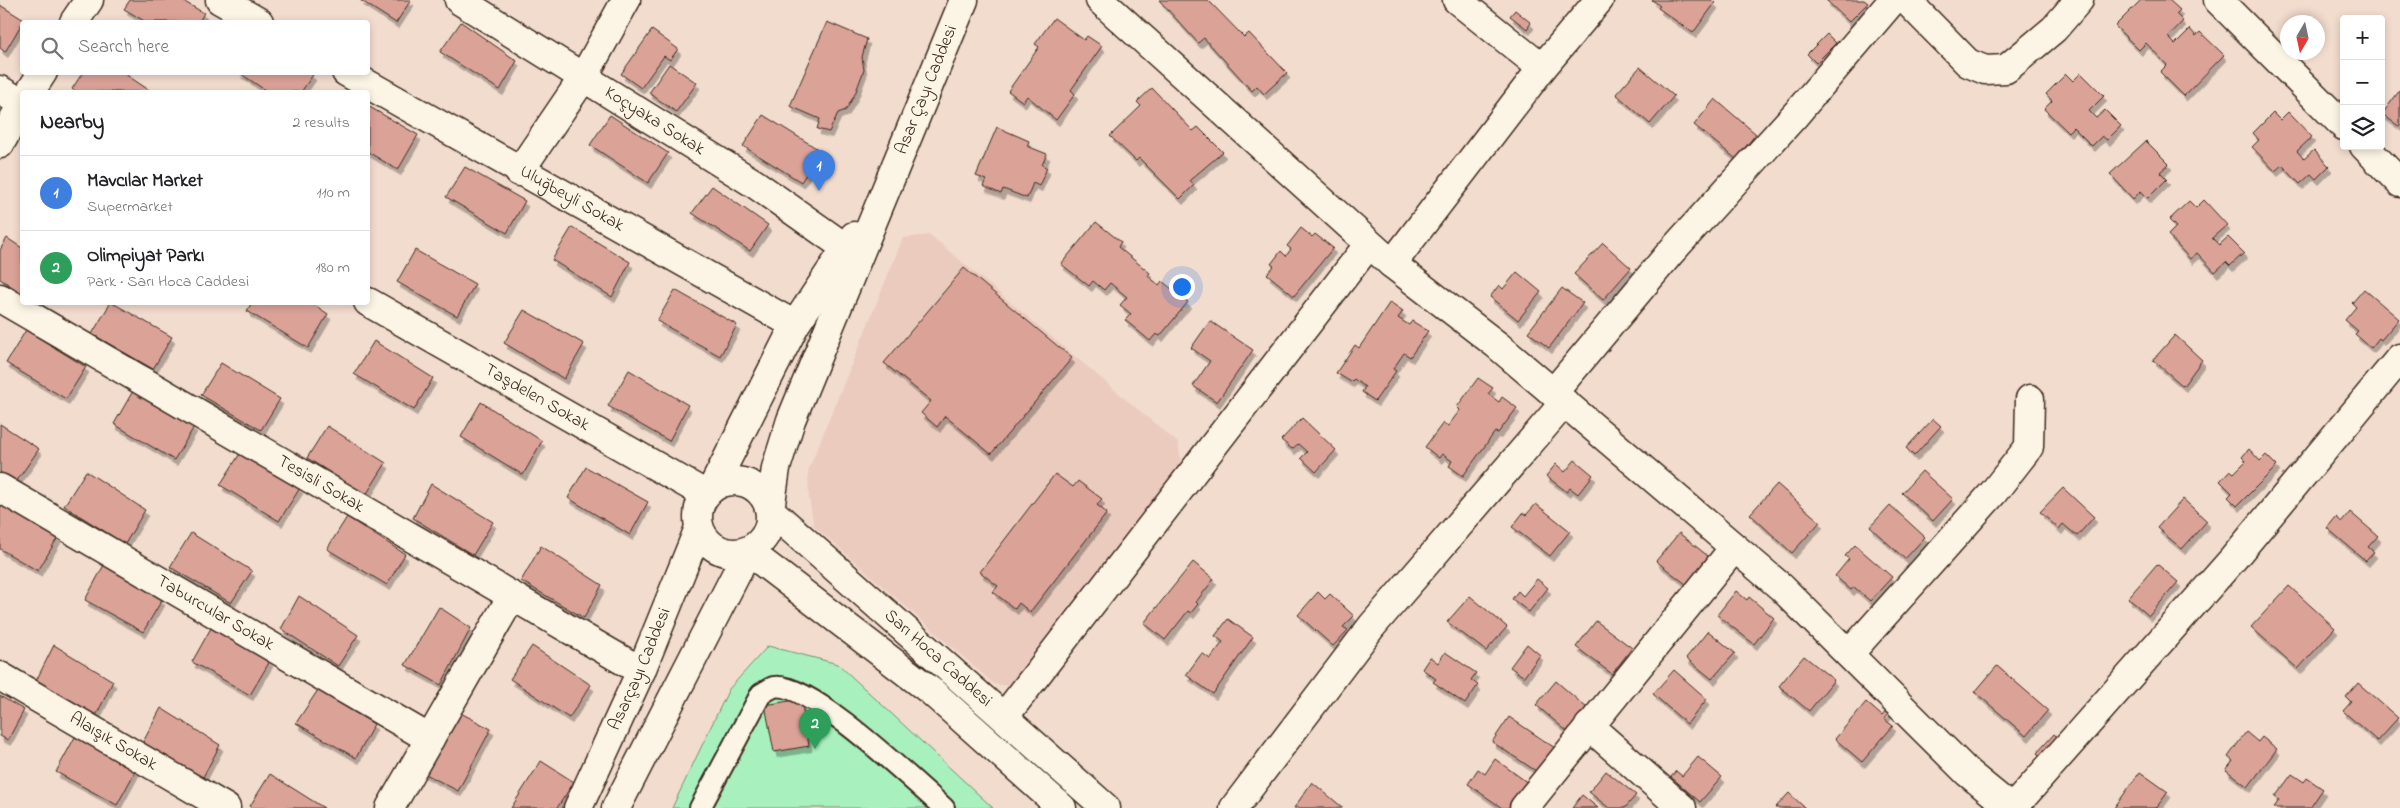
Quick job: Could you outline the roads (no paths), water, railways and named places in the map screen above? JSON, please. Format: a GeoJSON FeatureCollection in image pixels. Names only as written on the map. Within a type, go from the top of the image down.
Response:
{"type":"FeatureCollection","features":[{"type":"Feature","properties":{"kind":"street"},"geometry":{"type":"LineString","coordinates":[[75,20],[89,0]]}},
{"type":"Feature","properties":{"kind":"street"},"geometry":{"type":"LineString","coordinates":[[220,0],[256,20]]}},
{"type":"Feature","properties":{"kind":"street","name":"Koçyaka Sokak"},"geometry":{"type":"LineString","coordinates":[[459,0],[756,184],[846,248]]}},
{"type":"Feature","properties":{"kind":"street"},"geometry":{"type":"LineString","coordinates":[[519,172],[583,78],[626,0]]}},
{"type":"Feature","properties":{"kind":"street","name":"Asar Çayı Caddesi"},"geometry":{"type":"LineString","coordinates":[[890,180],[964,0]]}},
{"type":"Feature","properties":{"kind":"street"},"geometry":{"type":"LineString","coordinates":[[1100,0],[1392,264],[1498,346],[1780,586],[1968,773],[2012,808],[2233,558],[2400,358]]}},
{"type":"Feature","properties":{"kind":"street"},"geometry":{"type":"LineString","coordinates":[[1457,0],[1542,68]]}},
{"type":"Feature","properties":{"kind":"street"},"geometry":{"type":"LineString","coordinates":[[1392,264],[1542,68],[1599,0]]}},
{"type":"Feature","properties":{"kind":"street"},"geometry":{"type":"LineString","coordinates":[[1234,808],[1372,626],[1559,398],[1670,253],[1796,114],[1893,0]]}},
{"type":"Feature","properties":{"kind":"street"},"geometry":{"type":"LineString","coordinates":[[1906,0],[1968,63],[1985,70],[2006,69],[2054,29],[2079,0]]}},
{"type":"Feature","properties":{"kind":"street"},"geometry":{"type":"LineString","coordinates":[[2218,0],[2340,122]]}},
{"type":"Feature","properties":{"kind":"street"},"geometry":{"type":"LineString","coordinates":[[31,90],[41,75]]}},
{"type":"Feature","properties":{"kind":"street","name":"Uluğbeyli Sokak"},"geometry":{"type":"LineString","coordinates":[[351,75],[519,172],[795,325]]}},
{"type":"Feature","properties":{"kind":"street"},"geometry":{"type":"LineString","coordinates":[[0,90],[20,103]]}},
{"type":"Feature","properties":{"kind":"street"},"geometry":{"type":"LineString","coordinates":[[0,144],[20,108]]}},
{"type":"Feature","properties":{"kind":"street"},"geometry":{"type":"LineString","coordinates":[[2368,150],[2400,183]]}},
{"type":"Feature","properties":{"kind":"street"},"geometry":{"type":"LineString","coordinates":[[748,551],[728,553],[718,550],[710,544],[699,528],[697,516],[699,505],[709,490],[795,325],[890,180]]}},
{"type":"Feature","properties":{"kind":"street"},"geometry":{"type":"LineString","coordinates":[[616,808],[748,551],[767,534],[776,468],[791,420],[890,180]]}},
{"type":"Feature","properties":{"kind":"street"},"geometry":{"type":"LineString","coordinates":[[1004,717],[1369,244]]}},
{"type":"Feature","properties":{"kind":"street","name":"Tesisli Sokak"},"geometry":{"type":"LineString","coordinates":[[0,298],[641,671]]}},
{"type":"Feature","properties":{"kind":"street","name":"Taşdelen Sokak"},"geometry":{"type":"LineString","coordinates":[[370,303],[709,490]]}},
{"type":"Feature","properties":{"kind":"street"},"geometry":{"type":"LineString","coordinates":[[1848,654],[1993,493],[2029,447],[2030,399]]}},
{"type":"Feature","properties":{"kind":"street"},"geometry":{"type":"LineString","coordinates":[[709,490],[724,481],[736,480],[748,483],[758,489],[766,499],[770,510]]}},
{"type":"Feature","properties":{"kind":"street","name":"Taburcular Sokak"},"geometry":{"type":"LineString","coordinates":[[0,488],[430,739]]}},
{"type":"Feature","properties":{"kind":"street","name":"Sarı Hoca Caddesi"},"geometry":{"type":"LineString","coordinates":[[770,510],[1106,808]]}},
{"type":"Feature","properties":{"kind":"street","name":"Asarçayı Caddesi"},"geometry":{"type":"LineString","coordinates":[[578,808],[641,671],[699,528]]}},
{"type":"Feature","properties":{"kind":"street"},"geometry":{"type":"LineString","coordinates":[[1524,808],[1734,548]]}},
{"type":"Feature","properties":{"kind":"street","name":"Sarı Hoca Caddesi"},"geometry":{"type":"LineString","coordinates":[[748,551],[932,692],[1062,808]]}},
{"type":"Feature","properties":{"kind":"street"},"geometry":{"type":"LineString","coordinates":[[390,808],[512,596]]}},
{"type":"Feature","properties":{"kind":"street","name":"Alaışık Sokak"},"geometry":{"type":"LineString","coordinates":[[0,676],[226,808]]}},
{"type":"Feature","properties":{"kind":"street"},"geometry":{"type":"LineString","coordinates":[[700,808],[761,694],[775,687],[792,690],[834,713],[944,808]]}},
{"type":"Feature","properties":{"kind":"street"},"geometry":{"type":"LineString","coordinates":[[1589,726],[1682,808]]}},
{"type":"Feature","properties":{"kind":"place","name":"Mavcılar Market"},"geometry":{"type":"Point","coordinates":[819,191]}},
{"type":"Feature","properties":{"kind":"place","name":"Olimpiyat Parkı"},"geometry":{"type":"Point","coordinates":[815,749]}}]}
